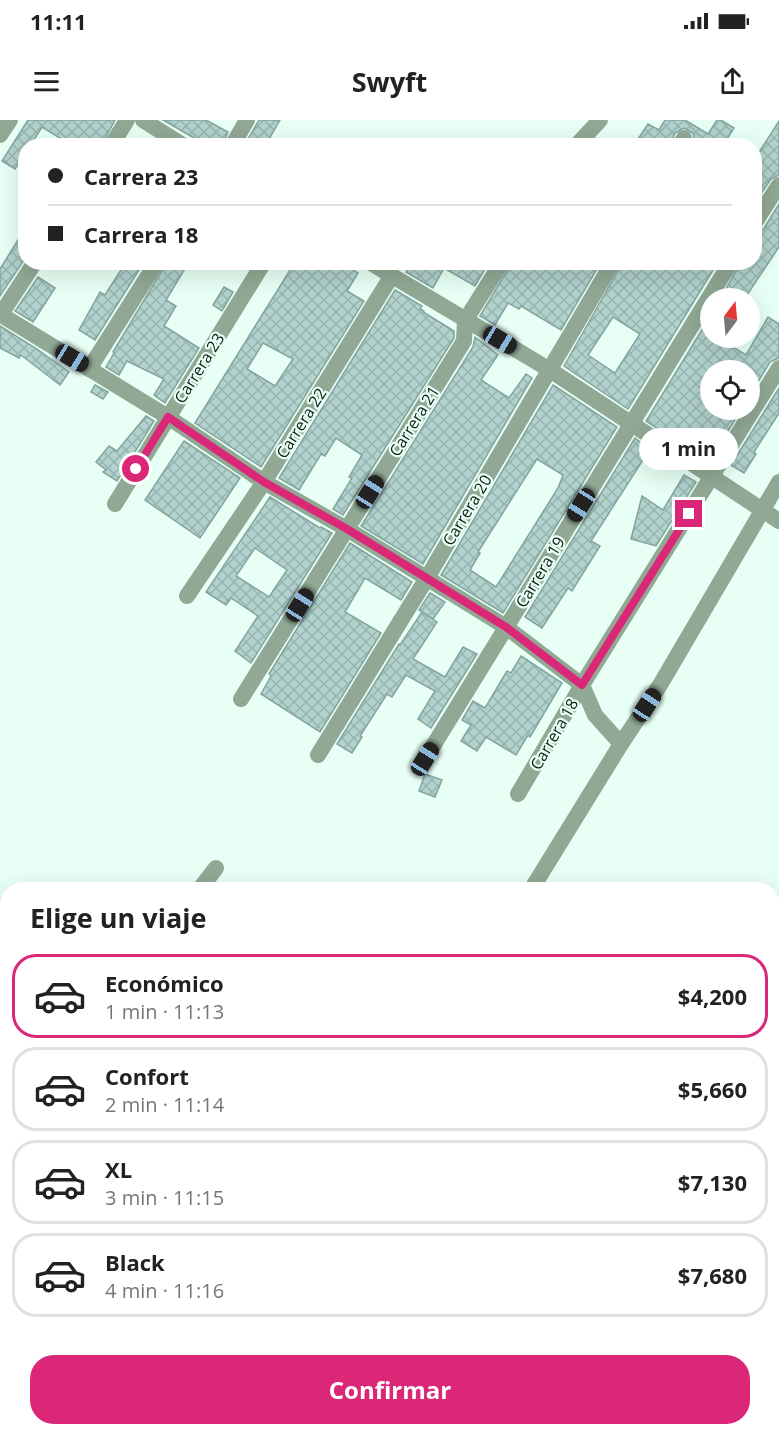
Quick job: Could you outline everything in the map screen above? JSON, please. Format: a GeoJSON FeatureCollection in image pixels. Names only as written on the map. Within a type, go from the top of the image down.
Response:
{"type":"FeatureCollection","features":[{"type":"Feature","properties":{"kind":"street"},"geometry":{"type":"LineString","coordinates":[[0,135],[10,120]]}},
{"type":"Feature","properties":{"kind":"street"},"geometry":{"type":"LineString","coordinates":[[116,138],[127,120]]}},
{"type":"Feature","properties":{"kind":"street"},"geometry":{"type":"LineString","coordinates":[[143,120],[171,138]]}},
{"type":"Feature","properties":{"kind":"street"},"geometry":{"type":"LineString","coordinates":[[237,138],[247,120]]}},
{"type":"Feature","properties":{"kind":"street"},"geometry":{"type":"LineString","coordinates":[[583,138],[600,120]]}},
{"type":"Feature","properties":{"kind":"street"},"geometry":{"type":"LineString","coordinates":[[762,212],[779,185]]}},
{"type":"Feature","properties":{"kind":"street"},"geometry":{"type":"LineString","coordinates":[[30,270],[0,314],[168,417],[264,482],[347,529],[506,627],[582,685],[595,715],[621,744]]}},
{"type":"Feature","properties":{"kind":"street"},"geometry":{"type":"LineString","coordinates":[[89,369],[152,270]]}},
{"type":"Feature","properties":{"kind":"street","name":"Carrera 23"},"geometry":{"type":"LineString","coordinates":[[115,504],[259,270]]}},
{"type":"Feature","properties":{"kind":"street"},"geometry":{"type":"LineString","coordinates":[[381,270],[550,370],[779,520]]}},
{"type":"Feature","properties":{"kind":"street","name":"Carrera 21"},"geometry":{"type":"LineString","coordinates":[[241,699],[464,341],[465,321],[497,270]]}},
{"type":"Feature","properties":{"kind":"street","name":"Carrera 20"},"geometry":{"type":"LineString","coordinates":[[318,755],[427,578],[608,270]]}},
{"type":"Feature","properties":{"kind":"street","name":"Carrera 19"},"geometry":{"type":"LineString","coordinates":[[425,759],[726,270]]}},
{"type":"Feature","properties":{"kind":"street","name":"Carrera 22"},"geometry":{"type":"LineString","coordinates":[[187,596],[264,482],[391,277]]}},
{"type":"Feature","properties":{"kind":"street","name":"Carrera 18"},"geometry":{"type":"LineString","coordinates":[[518,794],[582,685],[779,368]]}},
{"type":"Feature","properties":{"kind":"street"},"geometry":{"type":"LineString","coordinates":[[536,882],[660,685],[779,482]]}},
{"type":"Feature","properties":{"kind":"street"},"geometry":{"type":"LineString","coordinates":[[206,882],[216,868]]}},
{"type":"Feature","properties":{"kind":"building"},"geometry":{"type":"Polygon","coordinates":[[[28,120],[115,120],[105,138],[60,138],[42,127],[35,138],[18,138],[18,164],[15,169],[2,161],[28,120]]]}},
{"type":"Feature","properties":{"kind":"building"},"geometry":{"type":"Polygon","coordinates":[[[163,120],[206,120],[228,132],[225,138],[194,138],[163,120]]]}},
{"type":"Feature","properties":{"kind":"building"},"geometry":{"type":"Polygon","coordinates":[[[259,120],[280,120],[270,138],[249,138],[259,120]]]}},
{"type":"Feature","properties":{"kind":"building"},"geometry":{"type":"Polygon","coordinates":[[[665,120],[685,120],[708,134],[717,120],[734,128],[728,138],[694,138],[693,133],[684,128],[675,133],[673,138],[639,138],[648,124],[659,130],[665,120]]]}},
{"type":"Feature","properties":{"kind":"building"},"geometry":{"type":"Polygon","coordinates":[[[779,121],[779,175],[771,179],[762,192],[762,148],[779,121]]]}},
{"type":"Feature","properties":{"kind":"building"},"geometry":{"type":"Polygon","coordinates":[[[779,204],[779,247],[752,288],[727,288],[737,270],[762,270],[762,230],[779,204]]]}},
{"type":"Feature","properties":{"kind":"building"},"geometry":{"type":"Polygon","coordinates":[[[18,240],[18,269],[0,296],[0,269],[18,240]]]}},
{"type":"Feature","properties":{"kind":"building"},"geometry":{"type":"Polygon","coordinates":[[[121,270],[139,270],[95,340],[79,330],[100,292],[105,295],[121,270]]]}},
{"type":"Feature","properties":{"kind":"building"},"geometry":{"type":"Polygon","coordinates":[[[162,270],[184,270],[166,300],[176,306],[164,326],[199,348],[165,403],[154,395],[164,379],[127,361],[119,375],[106,367],[162,270]]]}},
{"type":"Feature","properties":{"kind":"building"},"geometry":{"type":"Polygon","coordinates":[[[290,270],[354,270],[358,273],[347,291],[364,301],[261,467],[195,423],[290,270]],[[263,343],[247,369],[275,386],[293,359],[263,343]]]}},
{"type":"Feature","properties":{"kind":"building"},"geometry":{"type":"Polygon","coordinates":[[[407,270],[443,270],[433,288],[406,272],[407,270]]]}},
{"type":"Feature","properties":{"kind":"building"},"geometry":{"type":"Polygon","coordinates":[[[447,270],[484,270],[475,286],[447,270]]]}},
{"type":"Feature","properties":{"kind":"building"},"geometry":{"type":"Polygon","coordinates":[[[507,270],[596,270],[561,330],[521,306],[519,309],[508,303],[495,325],[480,316],[507,270]]]}},
{"type":"Feature","properties":{"kind":"building"},"geometry":{"type":"Polygon","coordinates":[[[618,270],[713,270],[628,409],[564,366],[618,270]],[[613,317],[588,355],[615,373],[640,334],[613,317]]]}},
{"type":"Feature","properties":{"kind":"building"},"geometry":{"type":"Polygon","coordinates":[[[38,277],[55,288],[33,322],[15,311],[38,277]]]}},
{"type":"Feature","properties":{"kind":"building"},"geometry":{"type":"Polygon","coordinates":[[[224,287],[233,292],[222,311],[213,305],[224,287]]]}},
{"type":"Feature","properties":{"kind":"building"},"geometry":{"type":"Polygon","coordinates":[[[395,290],[422,306],[420,309],[423,312],[454,331],[454,338],[343,515],[333,509],[352,478],[349,477],[362,455],[336,438],[325,456],[321,454],[299,490],[279,478],[395,290]]]}},
{"type":"Feature","properties":{"kind":"building"},"geometry":{"type":"Polygon","coordinates":[[[768,317],[779,324],[779,358],[770,362],[760,378],[760,360],[700,360],[700,420],[735,420],[713,455],[710,454],[708,457],[668,431],[663,429],[661,431],[646,421],[700,333],[700,348],[734,348],[746,355],[750,348],[760,348],[760,331],[768,317]]]}},
{"type":"Feature","properties":{"kind":"building"},"geometry":{"type":"Polygon","coordinates":[[[0,326],[69,372],[60,385],[21,355],[19,358],[0,348],[0,326]]]}},
{"type":"Feature","properties":{"kind":"building"},"geometry":{"type":"Polygon","coordinates":[[[475,337],[498,355],[481,380],[509,398],[526,374],[532,378],[423,564],[361,526],[473,347],[475,337]]]}},
{"type":"Feature","properties":{"kind":"building"},"geometry":{"type":"Polygon","coordinates":[[[95,385],[108,392],[103,399],[91,392],[95,385]]]}},
{"type":"Feature","properties":{"kind":"building"},"geometry":{"type":"Polygon","coordinates":[[[553,385],[617,427],[503,613],[441,575],[553,385]],[[537,459],[478,552],[480,553],[470,570],[496,587],[558,488],[563,475],[537,459]]]}},
{"type":"Feature","properties":{"kind":"building"},"geometry":{"type":"Polygon","coordinates":[[[779,388],[779,413],[754,452],[756,454],[744,473],[731,465],[779,388]]]}},
{"type":"Feature","properties":{"kind":"building"},"geometry":{"type":"Polygon","coordinates":[[[146,416],[154,421],[117,481],[103,472],[106,470],[96,462],[109,446],[117,451],[146,416]]]}},
{"type":"Feature","properties":{"kind":"building"},"geometry":{"type":"Polygon","coordinates":[[[635,438],[650,449],[591,541],[600,546],[572,591],[568,588],[542,628],[525,617],[635,438]]]}},
{"type":"Feature","properties":{"kind":"building"},"geometry":{"type":"Polygon","coordinates":[[[184,441],[240,478],[200,538],[145,500],[184,441]]]}},
{"type":"Feature","properties":{"kind":"building"},"geometry":{"type":"Polygon","coordinates":[[[684,475],[696,482],[656,546],[631,539],[642,496],[663,510],[684,475]]]}},
{"type":"Feature","properties":{"kind":"building"},"geometry":{"type":"Polygon","coordinates":[[[270,497],[332,533],[251,663],[235,651],[258,616],[231,598],[226,605],[206,592],[270,497]],[[255,548],[236,576],[269,597],[287,570],[255,548]]]}},
{"type":"Feature","properties":{"kind":"building"},"geometry":{"type":"Polygon","coordinates":[[[350,543],[412,582],[401,600],[365,578],[345,612],[381,633],[320,732],[261,694],[271,676],[269,674],[350,543]]]}},
{"type":"Feature","properties":{"kind":"building"},"geometry":{"type":"Polygon","coordinates":[[[430,593],[445,602],[433,619],[419,610],[430,593]]]}},
{"type":"Feature","properties":{"kind":"building"},"geometry":{"type":"Polygon","coordinates":[[[422,612],[437,622],[413,659],[445,677],[463,647],[477,654],[431,728],[418,719],[435,691],[406,675],[392,697],[387,694],[352,753],[337,744],[399,644],[422,612]]]}},
{"type":"Feature","properties":{"kind":"building"},"geometry":{"type":"Polygon","coordinates":[[[521,656],[562,683],[530,737],[528,735],[516,755],[486,737],[477,751],[461,741],[471,725],[462,720],[473,701],[485,708],[507,671],[511,673],[521,656]]]}},
{"type":"Feature","properties":{"kind":"building"},"geometry":{"type":"Polygon","coordinates":[[[425,774],[442,780],[435,797],[419,791],[425,774]]]}},
{"type":"Feature","properties":{"kind":"route"},"geometry":{"type":"LineString","coordinates":[[136,469],[168,417],[264,482],[347,529],[506,627],[582,685],[689,514]]}}]}
